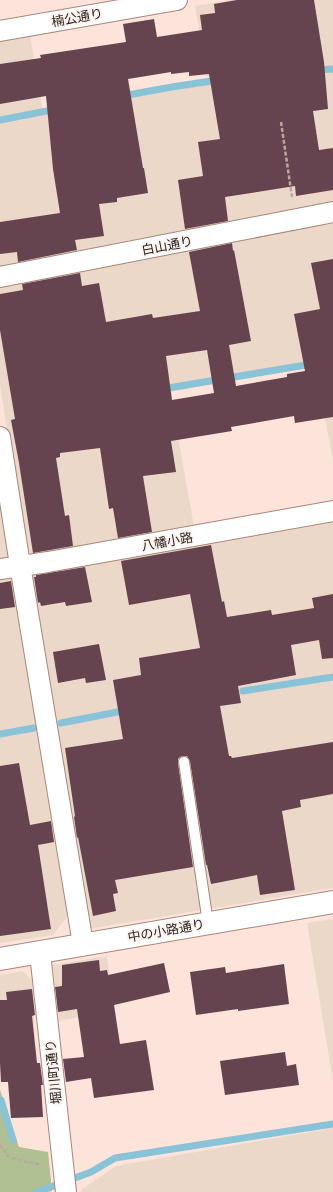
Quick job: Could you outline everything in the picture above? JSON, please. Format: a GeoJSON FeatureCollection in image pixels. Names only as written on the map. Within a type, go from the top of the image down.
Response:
{"type":"FeatureCollection","features":[{"type":"Feature","properties":{"kind":"street","name":"楠公通り"},"geometry":{"type":"LineString","coordinates":[[0,31],[178,0]]}},
{"type":"Feature","properties":{"kind":"street","name":"白山通り"},"geometry":{"type":"LineString","coordinates":[[0,277],[333,212]]}},
{"type":"Feature","properties":{"kind":"street"},"geometry":{"type":"LineString","coordinates":[[0,437],[83,944]]}},
{"type":"Feature","properties":{"kind":"street","name":"八幡小路"},"geometry":{"type":"LineString","coordinates":[[0,569],[48,562],[333,511]]}},
{"type":"Feature","properties":{"kind":"street","name":"中の小路通り"},"geometry":{"type":"LineString","coordinates":[[0,959],[333,902]]}},
{"type":"Feature","properties":{"kind":"street","name":"堀川町通り"},"geometry":{"type":"LineString","coordinates":[[40,953],[64,1182]]}},
{"type":"Feature","properties":{"kind":"lane"},"geometry":{"type":"LineString","coordinates":[[184,762],[208,923]]}},
{"type":"Feature","properties":{"kind":"path"},"geometry":{"type":"LineString","coordinates":[[280,122],[295,220]]}},
{"type":"Feature","properties":{"kind":"path"},"geometry":{"type":"LineString","coordinates":[[0,1145],[9,1157],[64,1182]]}},
{"type":"Feature","properties":{"kind":"shaded area"},"geometry":{"type":"Polygon","coordinates":[[[230,0],[333,0],[333,205],[0,271],[0,40],[30,35],[43,113],[209,84],[195,6],[230,0]]]}},
{"type":"Feature","properties":{"kind":"shaded area"},"geometry":{"type":"Polygon","coordinates":[[[333,220],[333,462],[315,365],[170,392],[194,527],[27,557],[0,385],[0,285],[333,220]]]}},
{"type":"Feature","properties":{"kind":"shaded area"},"geometry":{"type":"Polygon","coordinates":[[[0,487],[11,558],[0,561],[0,487]]]}},
{"type":"Feature","properties":{"kind":"shaded area"},"geometry":{"type":"Polygon","coordinates":[[[333,520],[333,888],[88,929],[31,573],[333,520]]]}},
{"type":"Feature","properties":{"kind":"shaded area"},"geometry":{"type":"Polygon","coordinates":[[[14,575],[68,916],[53,935],[0,943],[0,577],[14,575]]]}},
{"type":"Feature","properties":{"kind":"shaded area"},"geometry":{"type":"Polygon","coordinates":[[[333,919],[333,1082],[307,923],[333,919]]]}},
{"type":"Feature","properties":{"kind":"shaded area"},"geometry":{"type":"Polygon","coordinates":[[[107,956],[114,1010],[59,1021],[53,965],[107,956]]]}},
{"type":"Feature","properties":{"kind":"shaded area"},"geometry":{"type":"Polygon","coordinates":[[[23,971],[32,980],[35,1038],[0,1041],[0,975],[23,971]]]}},
{"type":"Feature","properties":{"kind":"shaded area"},"geometry":{"type":"Polygon","coordinates":[[[333,1128],[333,1192],[81,1192],[81,1190],[116,1166],[333,1128]]]}},
{"type":"Feature","properties":{"kind":"green space"},"geometry":{"type":"Polygon","coordinates":[[[0,1090],[19,1147],[48,1152],[52,1191],[0,1192],[0,1090]]]}},
{"type":"Feature","properties":{"kind":"building"},"geometry":{"type":"Polygon","coordinates":[[[237,0],[314,0],[324,62],[328,109],[313,111],[319,150],[333,148],[333,190],[296,196],[295,186],[225,197],[228,221],[185,229],[178,180],[203,176],[198,142],[220,139],[209,74],[189,76],[189,72],[171,74],[171,72],[128,79],[148,193],[117,198],[117,202],[99,204],[104,236],[75,240],[77,250],[18,262],[17,252],[0,254],[0,222],[60,213],[53,169],[46,96],[0,104],[0,64],[41,58],[40,55],[126,42],[123,24],[154,19],[157,37],[202,30],[200,15],[215,13],[214,4],[237,0]]]}},
{"type":"Feature","properties":{"kind":"building"},"geometry":{"type":"Polygon","coordinates":[[[232,243],[251,341],[229,345],[236,386],[287,377],[287,374],[305,371],[294,314],[320,309],[311,263],[333,259],[333,417],[295,423],[294,416],[231,427],[232,431],[171,441],[176,472],[143,476],[152,532],[118,538],[113,508],[109,509],[100,448],[60,453],[60,457],[56,458],[65,516],[69,515],[73,546],[33,553],[11,420],[15,419],[0,330],[0,294],[23,290],[22,284],[80,273],[82,286],[99,283],[106,322],[152,314],[153,318],[200,311],[189,252],[232,243]],[[207,350],[166,356],[172,400],[214,393],[207,350]]]}},
{"type":"Feature","properties":{"kind":"building"},"geometry":{"type":"Polygon","coordinates":[[[211,545],[222,602],[224,601],[227,617],[271,610],[272,615],[314,608],[312,598],[333,594],[333,658],[322,659],[319,640],[291,645],[296,675],[238,686],[241,703],[220,706],[229,756],[232,758],[333,742],[333,794],[300,800],[301,807],[282,811],[295,890],[260,895],[257,875],[211,884],[206,865],[190,761],[187,756],[180,757],[178,759],[178,763],[193,867],[115,880],[118,893],[113,894],[116,911],[93,916],[78,837],[77,838],[65,748],[123,739],[113,680],[141,675],[139,658],[200,648],[190,594],[129,605],[121,561],[211,545]]]}},
{"type":"Feature","properties":{"kind":"building"},"geometry":{"type":"Polygon","coordinates":[[[85,567],[92,602],[66,606],[65,602],[41,606],[40,602],[38,603],[34,577],[36,577],[36,575],[85,567]]]}},
{"type":"Feature","properties":{"kind":"building"},"geometry":{"type":"Polygon","coordinates":[[[11,581],[15,607],[0,609],[0,583],[11,581]]]}},
{"type":"Feature","properties":{"kind":"building"},"geometry":{"type":"Polygon","coordinates":[[[99,644],[106,680],[86,683],[85,678],[58,683],[53,652],[99,644]]]}},
{"type":"Feature","properties":{"kind":"building"},"geometry":{"type":"Polygon","coordinates":[[[19,763],[30,825],[51,821],[54,842],[38,845],[51,929],[0,936],[0,766],[19,763]]]}},
{"type":"Feature","properties":{"kind":"building"},"geometry":{"type":"Polygon","coordinates":[[[99,960],[100,971],[107,970],[108,975],[164,963],[170,992],[114,1005],[120,1044],[146,1040],[154,1090],[94,1098],[91,1078],[66,1082],[63,1059],[84,1057],[77,1009],[58,1012],[55,987],[62,986],[62,965],[99,960]]]}},
{"type":"Feature","properties":{"kind":"building"},"geometry":{"type":"Polygon","coordinates":[[[284,964],[289,1004],[196,1015],[190,972],[225,967],[226,973],[284,964]]]}},
{"type":"Feature","properties":{"kind":"building"},"geometry":{"type":"Polygon","coordinates":[[[32,989],[35,1015],[32,1016],[37,1063],[40,1063],[43,1085],[41,1085],[43,1117],[11,1118],[8,1082],[1,1082],[0,1000],[7,1000],[6,992],[32,989]]]}},
{"type":"Feature","properties":{"kind":"building"},"geometry":{"type":"Polygon","coordinates":[[[285,1052],[287,1066],[296,1064],[299,1085],[225,1095],[220,1061],[285,1052]]]}},
{"type":"Feature","properties":{"kind":"waterway"},"geometry":{"type":"LineString","coordinates":[[316,70],[333,69]]}},
{"type":"Feature","properties":{"kind":"waterway"},"geometry":{"type":"LineString","coordinates":[[122,96],[218,80]]}},
{"type":"Feature","properties":{"kind":"waterway"},"geometry":{"type":"LineString","coordinates":[[0,120],[57,109]]}},
{"type":"Feature","properties":{"kind":"waterway"},"geometry":{"type":"LineString","coordinates":[[162,389],[312,364]]}},
{"type":"Feature","properties":{"kind":"waterway"},"geometry":{"type":"LineString","coordinates":[[243,691],[333,677]]}},
{"type":"Feature","properties":{"kind":"waterway"},"geometry":{"type":"LineString","coordinates":[[61,723],[128,710]]}},
{"type":"Feature","properties":{"kind":"waterway"},"geometry":{"type":"LineString","coordinates":[[0,734],[34,728]]}},
{"type":"Feature","properties":{"kind":"waterway"},"geometry":{"type":"LineString","coordinates":[[0,1100],[13,1140]]}},
{"type":"Feature","properties":{"kind":"waterway"},"geometry":{"type":"LineString","coordinates":[[37,1192],[91,1172],[115,1158],[333,1124]]}}]}
